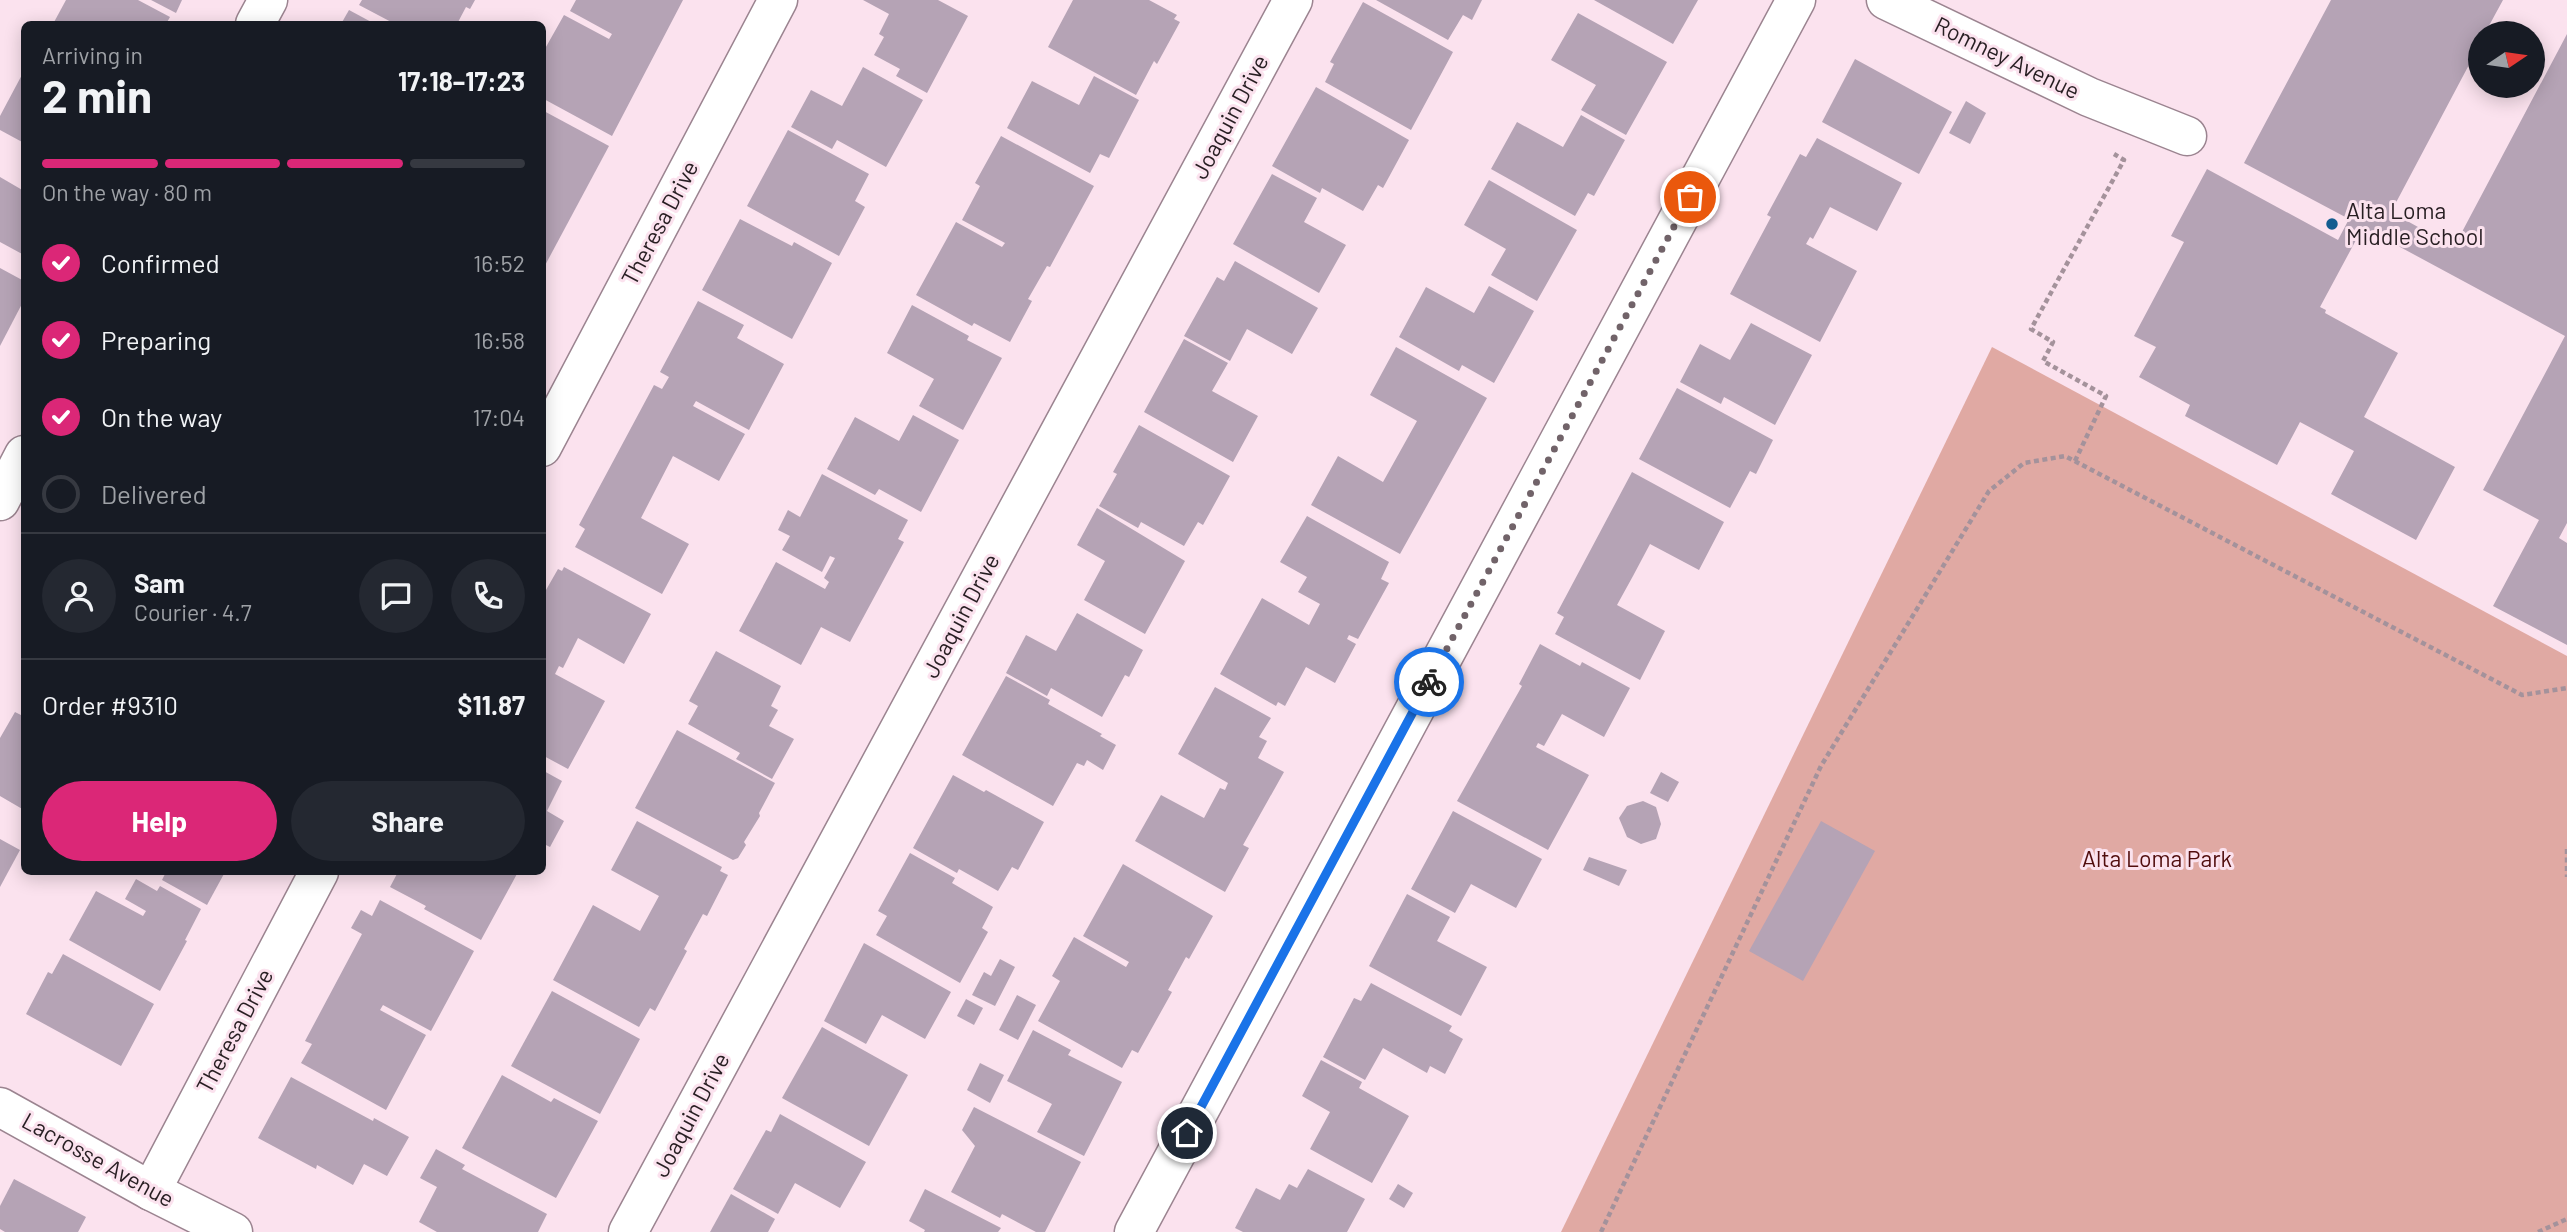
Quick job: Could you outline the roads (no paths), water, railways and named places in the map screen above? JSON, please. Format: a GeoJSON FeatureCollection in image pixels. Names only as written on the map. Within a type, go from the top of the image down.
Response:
{"type":"FeatureCollection","features":[{"type":"Feature","properties":{"kind":"street"},"geometry":{"type":"LineString","coordinates":[[257,21],[268,0]]}},
{"type":"Feature","properties":{"kind":"street","name":"Theresa Drive"},"geometry":{"type":"LineString","coordinates":[[546,439],[778,0]]}},
{"type":"Feature","properties":{"kind":"street","name":"Joaquin Drive"},"geometry":{"type":"LineString","coordinates":[[628,1232],[1293,0]]}},
{"type":"Feature","properties":{"kind":"street"},"geometry":{"type":"LineString","coordinates":[[1134,1232],[1796,0]]}},
{"type":"Feature","properties":{"kind":"street","name":"Romney Avenue"},"geometry":{"type":"LineString","coordinates":[[1886,0],[2089,97],[2187,136]]}},
{"type":"Feature","properties":{"kind":"street"},"geometry":{"type":"LineString","coordinates":[[0,501],[21,461]]}},
{"type":"Feature","properties":{"kind":"street","name":"Theresa Drive"},"geometry":{"type":"LineString","coordinates":[[151,1191],[317,875]]}},
{"type":"Feature","properties":{"kind":"street","name":"Lacrosse Avenue"},"geometry":{"type":"LineString","coordinates":[[0,1107],[151,1191],[233,1232]]}},
{"type":"Feature","properties":{"kind":"place","name":"Alta Loma Middle School"},"geometry":{"type":"Point","coordinates":[2332,224]}},
{"type":"Feature","properties":{"kind":"park label","name":"Alta Loma Park"},"geometry":{"type":"Point","coordinates":[2157,859]}}]}
